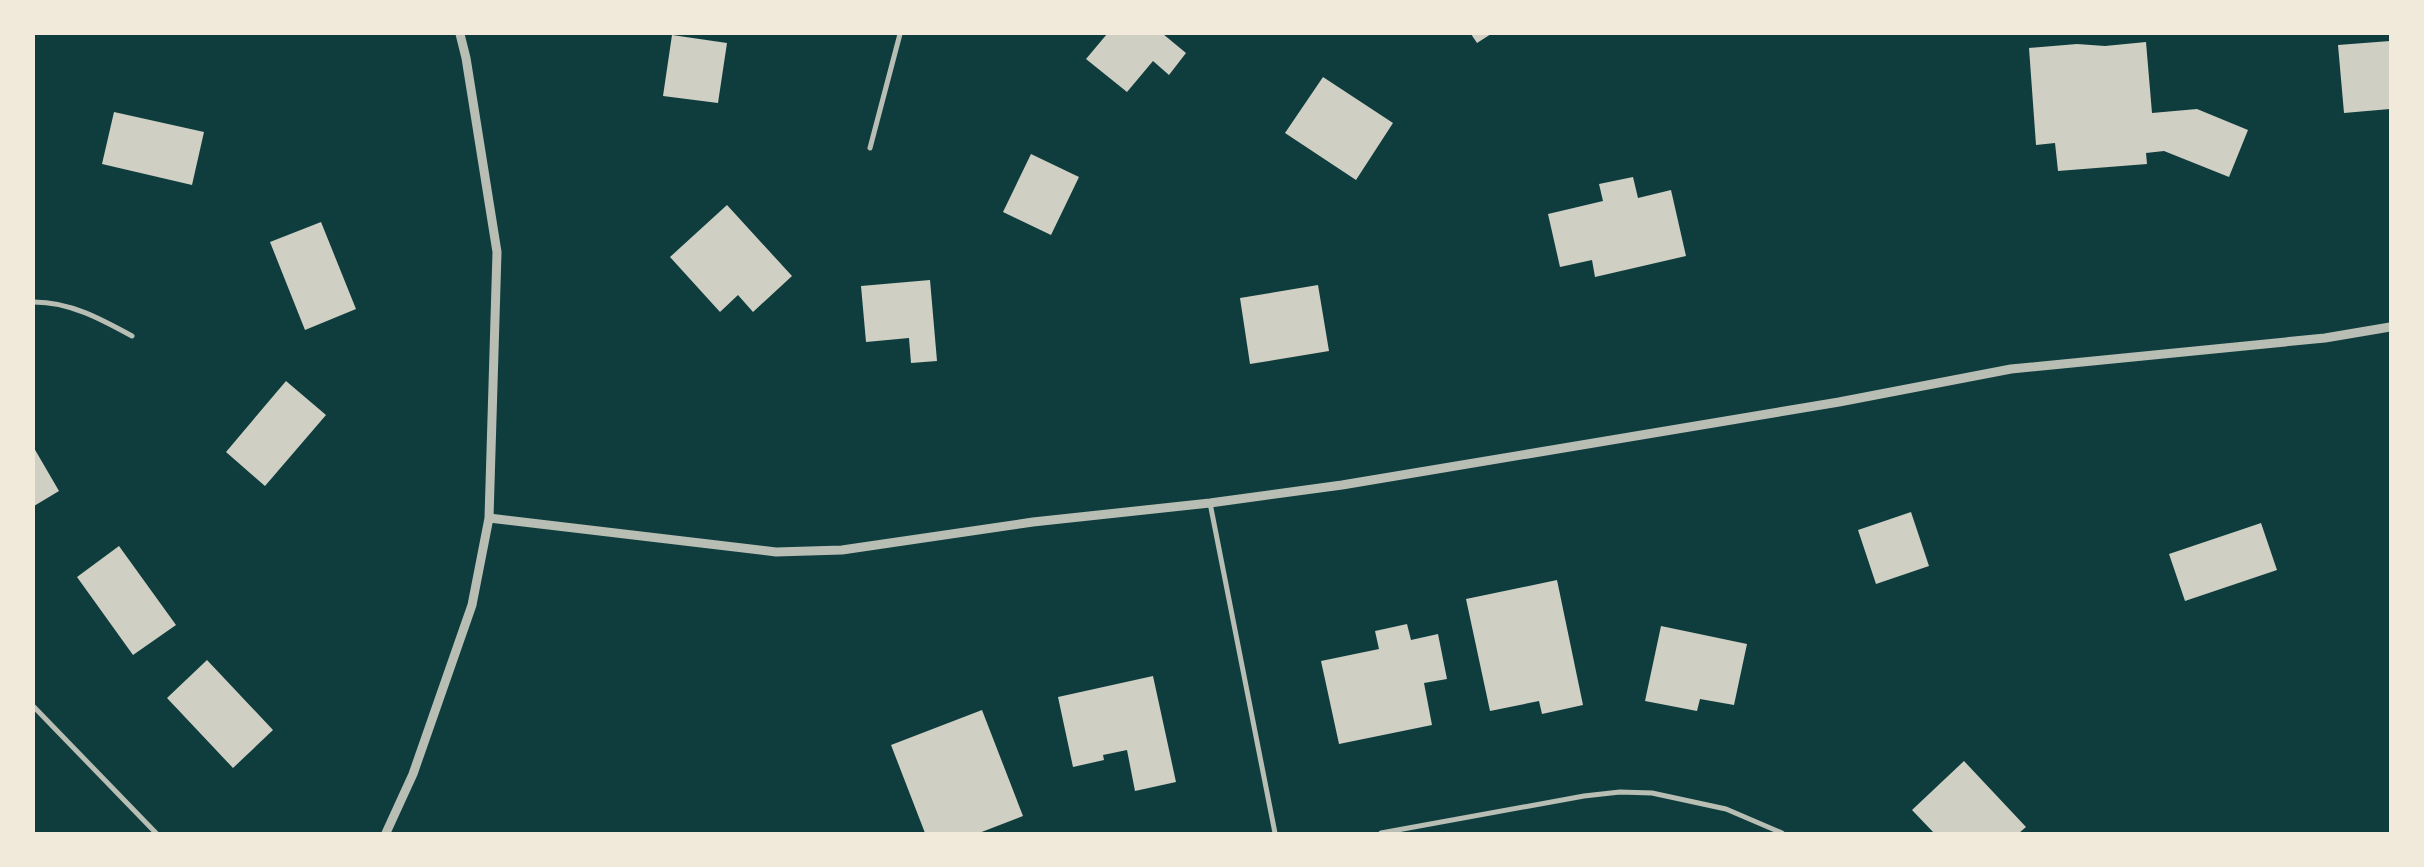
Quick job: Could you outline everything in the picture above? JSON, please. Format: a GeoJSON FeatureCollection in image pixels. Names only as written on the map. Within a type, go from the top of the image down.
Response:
{"type":"FeatureCollection","features":[{"type":"Feature","properties":{"kind":"street"},"geometry":{"type":"LineString","coordinates":[[386,833],[413,774],[472,605],[489,518],[497,252],[466,58],[460,34]]}},
{"type":"Feature","properties":{"kind":"street"},"geometry":{"type":"LineString","coordinates":[[870,148],[900,34]]}},
{"type":"Feature","properties":{"kind":"street"},"geometry":{"type":"LineString","coordinates":[[34,302],[51,302],[95,315],[132,336]]}},
{"type":"Feature","properties":{"kind":"street"},"geometry":{"type":"LineString","coordinates":[[489,518],[776,552],[842,550],[1033,522],[1210,503],[1342,485],[1839,402],[2011,369],[2325,338],[2390,327]]}},
{"type":"Feature","properties":{"kind":"street"},"geometry":{"type":"LineString","coordinates":[[1210,503],[1275,833]]}},
{"type":"Feature","properties":{"kind":"street"},"geometry":{"type":"LineString","coordinates":[[34,707],[156,833]]}},
{"type":"Feature","properties":{"kind":"street"},"geometry":{"type":"LineString","coordinates":[[1381,833],[1584,796],[1620,792],[1652,793],[1726,809],[1758,821],[1782,833]]}},
{"type":"Feature","properties":{"kind":"building"},"geometry":{"type":"Polygon","coordinates":[[[1107,34],[1163,34],[1186,53],[1169,75],[1153,61],[1127,92],[1086,59],[1107,34]]]}},
{"type":"Feature","properties":{"kind":"building"},"geometry":{"type":"Polygon","coordinates":[[[1471,34],[1491,34],[1477,43],[1471,34]]]}},
{"type":"Feature","properties":{"kind":"building"},"geometry":{"type":"Polygon","coordinates":[[[672,35],[727,43],[718,103],[663,96],[672,35]]]}},
{"type":"Feature","properties":{"kind":"building"},"geometry":{"type":"Polygon","coordinates":[[[2390,41],[2390,109],[2344,113],[2338,45],[2390,41]]]}},
{"type":"Feature","properties":{"kind":"building"},"geometry":{"type":"Polygon","coordinates":[[[2146,42],[2152,113],[2197,109],[2248,130],[2229,177],[2164,151],[2146,153],[2147,164],[2058,171],[2055,143],[2036,145],[2029,48],[2077,44],[2105,46],[2146,42]]]}},
{"type":"Feature","properties":{"kind":"building"},"geometry":{"type":"Polygon","coordinates":[[[1323,77],[1393,123],[1356,180],[1285,133],[1323,77]]]}},
{"type":"Feature","properties":{"kind":"building"},"geometry":{"type":"Polygon","coordinates":[[[114,112],[204,132],[192,185],[102,164],[114,112]]]}},
{"type":"Feature","properties":{"kind":"building"},"geometry":{"type":"Polygon","coordinates":[[[1031,154],[1079,177],[1051,235],[1003,212],[1031,154]]]}},
{"type":"Feature","properties":{"kind":"building"},"geometry":{"type":"Polygon","coordinates":[[[1633,177],[1638,198],[1671,190],[1686,256],[1595,277],[1592,260],[1560,267],[1548,214],[1603,201],[1599,184],[1633,177]]]}},
{"type":"Feature","properties":{"kind":"building"},"geometry":{"type":"Polygon","coordinates":[[[727,205],[792,276],[753,312],[738,295],[720,312],[670,257],[727,205]]]}},
{"type":"Feature","properties":{"kind":"building"},"geometry":{"type":"Polygon","coordinates":[[[321,222],[356,309],[305,330],[270,242],[321,222]]]}},
{"type":"Feature","properties":{"kind":"building"},"geometry":{"type":"Polygon","coordinates":[[[930,280],[937,361],[911,363],[909,338],[866,342],[861,286],[930,280]]]}},
{"type":"Feature","properties":{"kind":"building"},"geometry":{"type":"Polygon","coordinates":[[[1318,285],[1329,351],[1250,364],[1240,298],[1318,285]]]}},
{"type":"Feature","properties":{"kind":"building"},"geometry":{"type":"Polygon","coordinates":[[[286,381],[326,415],[265,486],[226,452],[286,381]]]}},
{"type":"Feature","properties":{"kind":"building"},"geometry":{"type":"Polygon","coordinates":[[[34,448],[59,491],[34,506],[34,448]]]}},
{"type":"Feature","properties":{"kind":"building"},"geometry":{"type":"Polygon","coordinates":[[[1911,512],[1929,566],[1876,584],[1858,530],[1911,512]]]}},
{"type":"Feature","properties":{"kind":"building"},"geometry":{"type":"Polygon","coordinates":[[[2261,523],[2277,570],[2185,601],[2169,554],[2261,523]]]}},
{"type":"Feature","properties":{"kind":"building"},"geometry":{"type":"Polygon","coordinates":[[[119,546],[176,625],[133,655],[77,577],[119,546]]]}},
{"type":"Feature","properties":{"kind":"building"},"geometry":{"type":"Polygon","coordinates":[[[1557,580],[1583,705],[1542,714],[1539,701],[1490,711],[1466,599],[1557,580]]]}},
{"type":"Feature","properties":{"kind":"building"},"geometry":{"type":"Polygon","coordinates":[[[1407,624],[1411,640],[1438,634],[1447,679],[1424,683],[1432,725],[1339,744],[1321,661],[1379,649],[1375,631],[1407,624]]]}},
{"type":"Feature","properties":{"kind":"building"},"geometry":{"type":"Polygon","coordinates":[[[1661,626],[1747,644],[1734,705],[1700,699],[1697,711],[1645,701],[1661,626]]]}},
{"type":"Feature","properties":{"kind":"building"},"geometry":{"type":"Polygon","coordinates":[[[207,660],[273,730],[233,768],[167,698],[207,660]]]}},
{"type":"Feature","properties":{"kind":"building"},"geometry":{"type":"Polygon","coordinates":[[[1153,676],[1176,782],[1135,791],[1127,750],[1103,755],[1104,760],[1073,767],[1058,697],[1153,676]]]}},
{"type":"Feature","properties":{"kind":"building"},"geometry":{"type":"Polygon","coordinates":[[[982,710],[1023,816],[979,833],[925,833],[891,745],[982,710]]]}},
{"type":"Feature","properties":{"kind":"building"},"geometry":{"type":"Polygon","coordinates":[[[1964,761],[2026,827],[2019,833],[1934,833],[1912,810],[1964,761]]]}}]}
